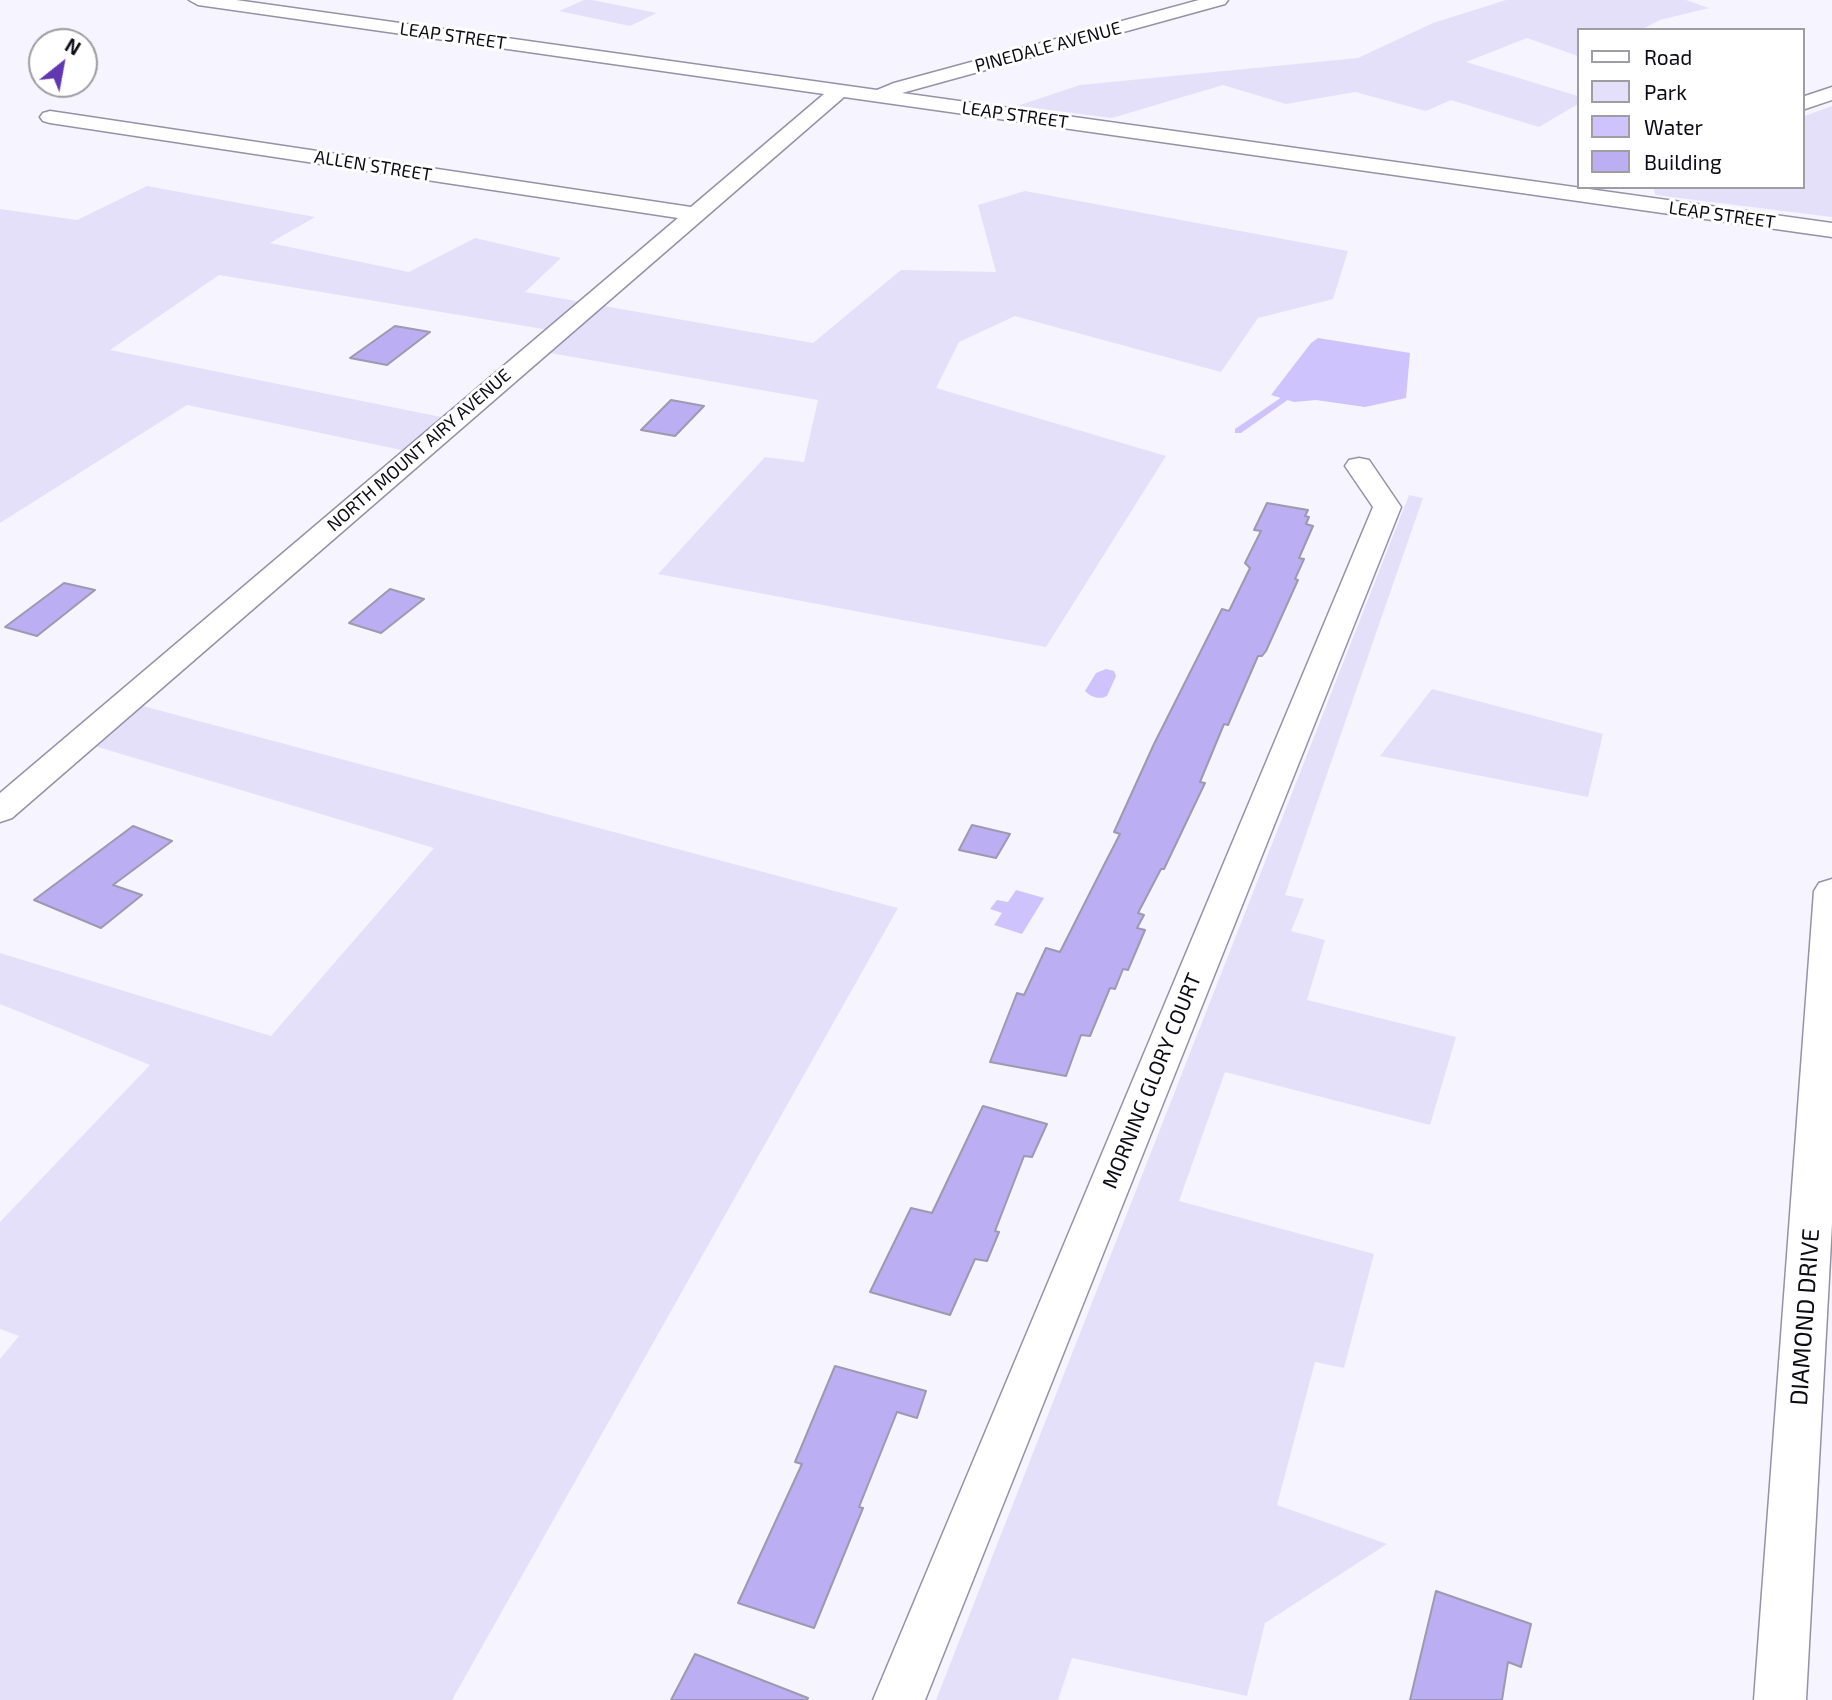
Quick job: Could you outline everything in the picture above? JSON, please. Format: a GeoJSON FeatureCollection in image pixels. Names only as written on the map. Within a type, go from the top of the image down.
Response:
{"type":"FeatureCollection","features":[{"type":"Feature","properties":{"kind":"street","name":"LEAP STREET"},"geometry":{"type":"LineString","coordinates":[[198,0],[839,91],[1576,189]]}},
{"type":"Feature","properties":{"kind":"street","name":"PINEDALE AVENUE"},"geometry":{"type":"LineString","coordinates":[[879,96],[901,87],[1219,0]]}},
{"type":"Feature","properties":{"kind":"street","name":"NORTH MOUNT AIRY AVENUE"},"geometry":{"type":"LineString","coordinates":[[0,811],[839,91]]}},
{"type":"Feature","properties":{"kind":"street"},"geometry":{"type":"LineString","coordinates":[[1804,103],[1832,93]]}},
{"type":"Feature","properties":{"kind":"street","name":"ALLEN STREET"},"geometry":{"type":"LineString","coordinates":[[50,117],[695,214]]}},
{"type":"Feature","properties":{"kind":"street","name":"LEAP STREET"},"geometry":{"type":"LineString","coordinates":[[1577,189],[1832,230]]}},
{"type":"Feature","properties":{"kind":"street","name":"MORNING GLORY COURT"},"geometry":{"type":"LineString","coordinates":[[899,1700],[1387,507],[1359,466]]}},
{"type":"Feature","properties":{"kind":"street","name":"DIAMOND DRIVE"},"geometry":{"type":"LineString","coordinates":[[1780,1700],[1832,891]]}},
{"type":"Feature","properties":{"kind":"green space"},"geometry":{"type":"Polygon","coordinates":[[[584,0],[657,13],[630,26],[559,11],[584,0]]]}},
{"type":"Feature","properties":{"kind":"green space"},"geometry":{"type":"Polygon","coordinates":[[[1506,0],[1686,0],[1709,8],[1660,20],[1645,28],[1576,28],[1576,55],[1527,38],[1466,62],[1576,95],[1576,105],[1539,127],[1451,100],[1426,111],[1355,92],[1286,104],[1223,85],[1112,118],[1017,106],[1080,85],[1358,58],[1433,23],[1506,0]]]}},
{"type":"Feature","properties":{"kind":"green space"},"geometry":{"type":"Polygon","coordinates":[[[1832,106],[1832,217],[1655,195],[1654,189],[1804,189],[1804,116],[1832,106]]]}},
{"type":"Feature","properties":{"kind":"green space"},"geometry":{"type":"Polygon","coordinates":[[[147,186],[315,217],[270,243],[409,272],[475,238],[561,258],[525,292],[813,343],[901,270],[996,272],[978,205],[1025,191],[1348,251],[1333,299],[1258,318],[1221,372],[1015,316],[959,342],[936,388],[1166,456],[1046,647],[658,574],[765,457],[804,462],[818,400],[533,350],[555,331],[219,275],[110,350],[456,420],[416,453],[187,405],[0,523],[0,209],[77,220],[147,186]]]}},
{"type":"Feature","properties":{"kind":"green space"},"geometry":{"type":"Polygon","coordinates":[[[1409,495],[1423,498],[1285,895],[1304,899],[1291,931],[1325,940],[1307,1000],[1456,1037],[1430,1125],[1225,1072],[1179,1201],[1374,1254],[1344,1368],[1315,1362],[1277,1505],[1387,1544],[1265,1623],[1247,1696],[1072,1658],[1058,1700],[936,1700],[1409,495]]]}},
{"type":"Feature","properties":{"kind":"green space"},"geometry":{"type":"Polygon","coordinates":[[[1432,689],[1603,734],[1588,797],[1380,756],[1432,689]]]}},
{"type":"Feature","properties":{"kind":"green space"},"geometry":{"type":"Polygon","coordinates":[[[124,701],[898,908],[452,1700],[0,1700],[0,1359],[19,1336],[0,1329],[0,1222],[150,1065],[0,1004],[0,953],[271,1036],[434,848],[78,741],[124,701]]]}},
{"type":"Feature","properties":{"kind":"water"},"geometry":{"type":"Polygon","coordinates":[[[1318,338],[1410,353],[1406,398],[1365,407],[1316,400],[1294,402],[1271,395],[1311,343],[1318,338]]]}},
{"type":"Feature","properties":{"kind":"water"},"geometry":{"type":"Polygon","coordinates":[[[1106,669],[1114,671],[1116,676],[1107,696],[1098,698],[1090,695],[1085,691],[1096,673],[1106,669]]]}},
{"type":"Feature","properties":{"kind":"water"},"geometry":{"type":"Polygon","coordinates":[[[1016,890],[1044,898],[1022,934],[994,925],[1002,913],[990,909],[997,900],[1008,902],[1016,890]]]}},
{"type":"Feature","properties":{"kind":"building"},"geometry":{"type":"Polygon","coordinates":[[[395,326],[430,332],[387,365],[350,358],[395,326]]]}},
{"type":"Feature","properties":{"kind":"building"},"geometry":{"type":"Polygon","coordinates":[[[671,400],[704,406],[675,436],[641,430],[671,400]]]}},
{"type":"Feature","properties":{"kind":"building"},"geometry":{"type":"Polygon","coordinates":[[[1267,503],[1308,510],[1305,516],[1309,517],[1306,524],[1313,526],[1299,558],[1304,559],[1295,579],[1298,580],[1266,651],[1262,656],[1258,656],[1228,725],[1224,724],[1200,782],[1205,783],[1164,869],[1161,869],[1138,913],[1144,915],[1137,928],[1145,930],[1128,970],[1123,969],[1115,989],[1110,988],[1090,1036],[1081,1035],[1066,1076],[990,1062],[1017,993],[1024,995],[1046,948],[1060,952],[1120,834],[1114,832],[1154,744],[1222,609],[1229,611],[1250,568],[1245,563],[1261,531],[1254,530],[1267,503]]]}},
{"type":"Feature","properties":{"kind":"building"},"geometry":{"type":"Polygon","coordinates":[[[64,583],[95,590],[37,636],[5,627],[64,583]]]}},
{"type":"Feature","properties":{"kind":"building"},"geometry":{"type":"Polygon","coordinates":[[[390,589],[424,599],[381,633],[349,623],[390,589]]]}},
{"type":"Feature","properties":{"kind":"building"},"geometry":{"type":"Polygon","coordinates":[[[972,825],[1010,834],[996,858],[959,850],[972,825]]]}},
{"type":"Feature","properties":{"kind":"building"},"geometry":{"type":"Polygon","coordinates":[[[133,826],[172,841],[113,885],[142,895],[101,928],[34,900],[133,826]]]}},
{"type":"Feature","properties":{"kind":"building"},"geometry":{"type":"Polygon","coordinates":[[[983,1106],[1047,1124],[1032,1157],[1024,1156],[995,1231],[999,1232],[987,1261],[975,1259],[950,1315],[870,1292],[911,1208],[932,1213],[983,1106]]]}},
{"type":"Feature","properties":{"kind":"building"},"geometry":{"type":"Polygon","coordinates":[[[835,1366],[926,1391],[917,1418],[897,1412],[859,1507],[863,1508],[814,1628],[738,1603],[802,1464],[795,1462],[835,1366]]]}},
{"type":"Feature","properties":{"kind":"building"},"geometry":{"type":"Polygon","coordinates":[[[1436,1591],[1531,1624],[1521,1667],[1508,1662],[1502,1700],[1410,1700],[1436,1591]]]}},
{"type":"Feature","properties":{"kind":"building"},"geometry":{"type":"Polygon","coordinates":[[[695,1654],[808,1698],[671,1700],[695,1654]]]}},
{"type":"Feature","properties":{"kind":"waterway"},"geometry":{"type":"LineString","coordinates":[[1238,431],[1285,399]]}}]}
